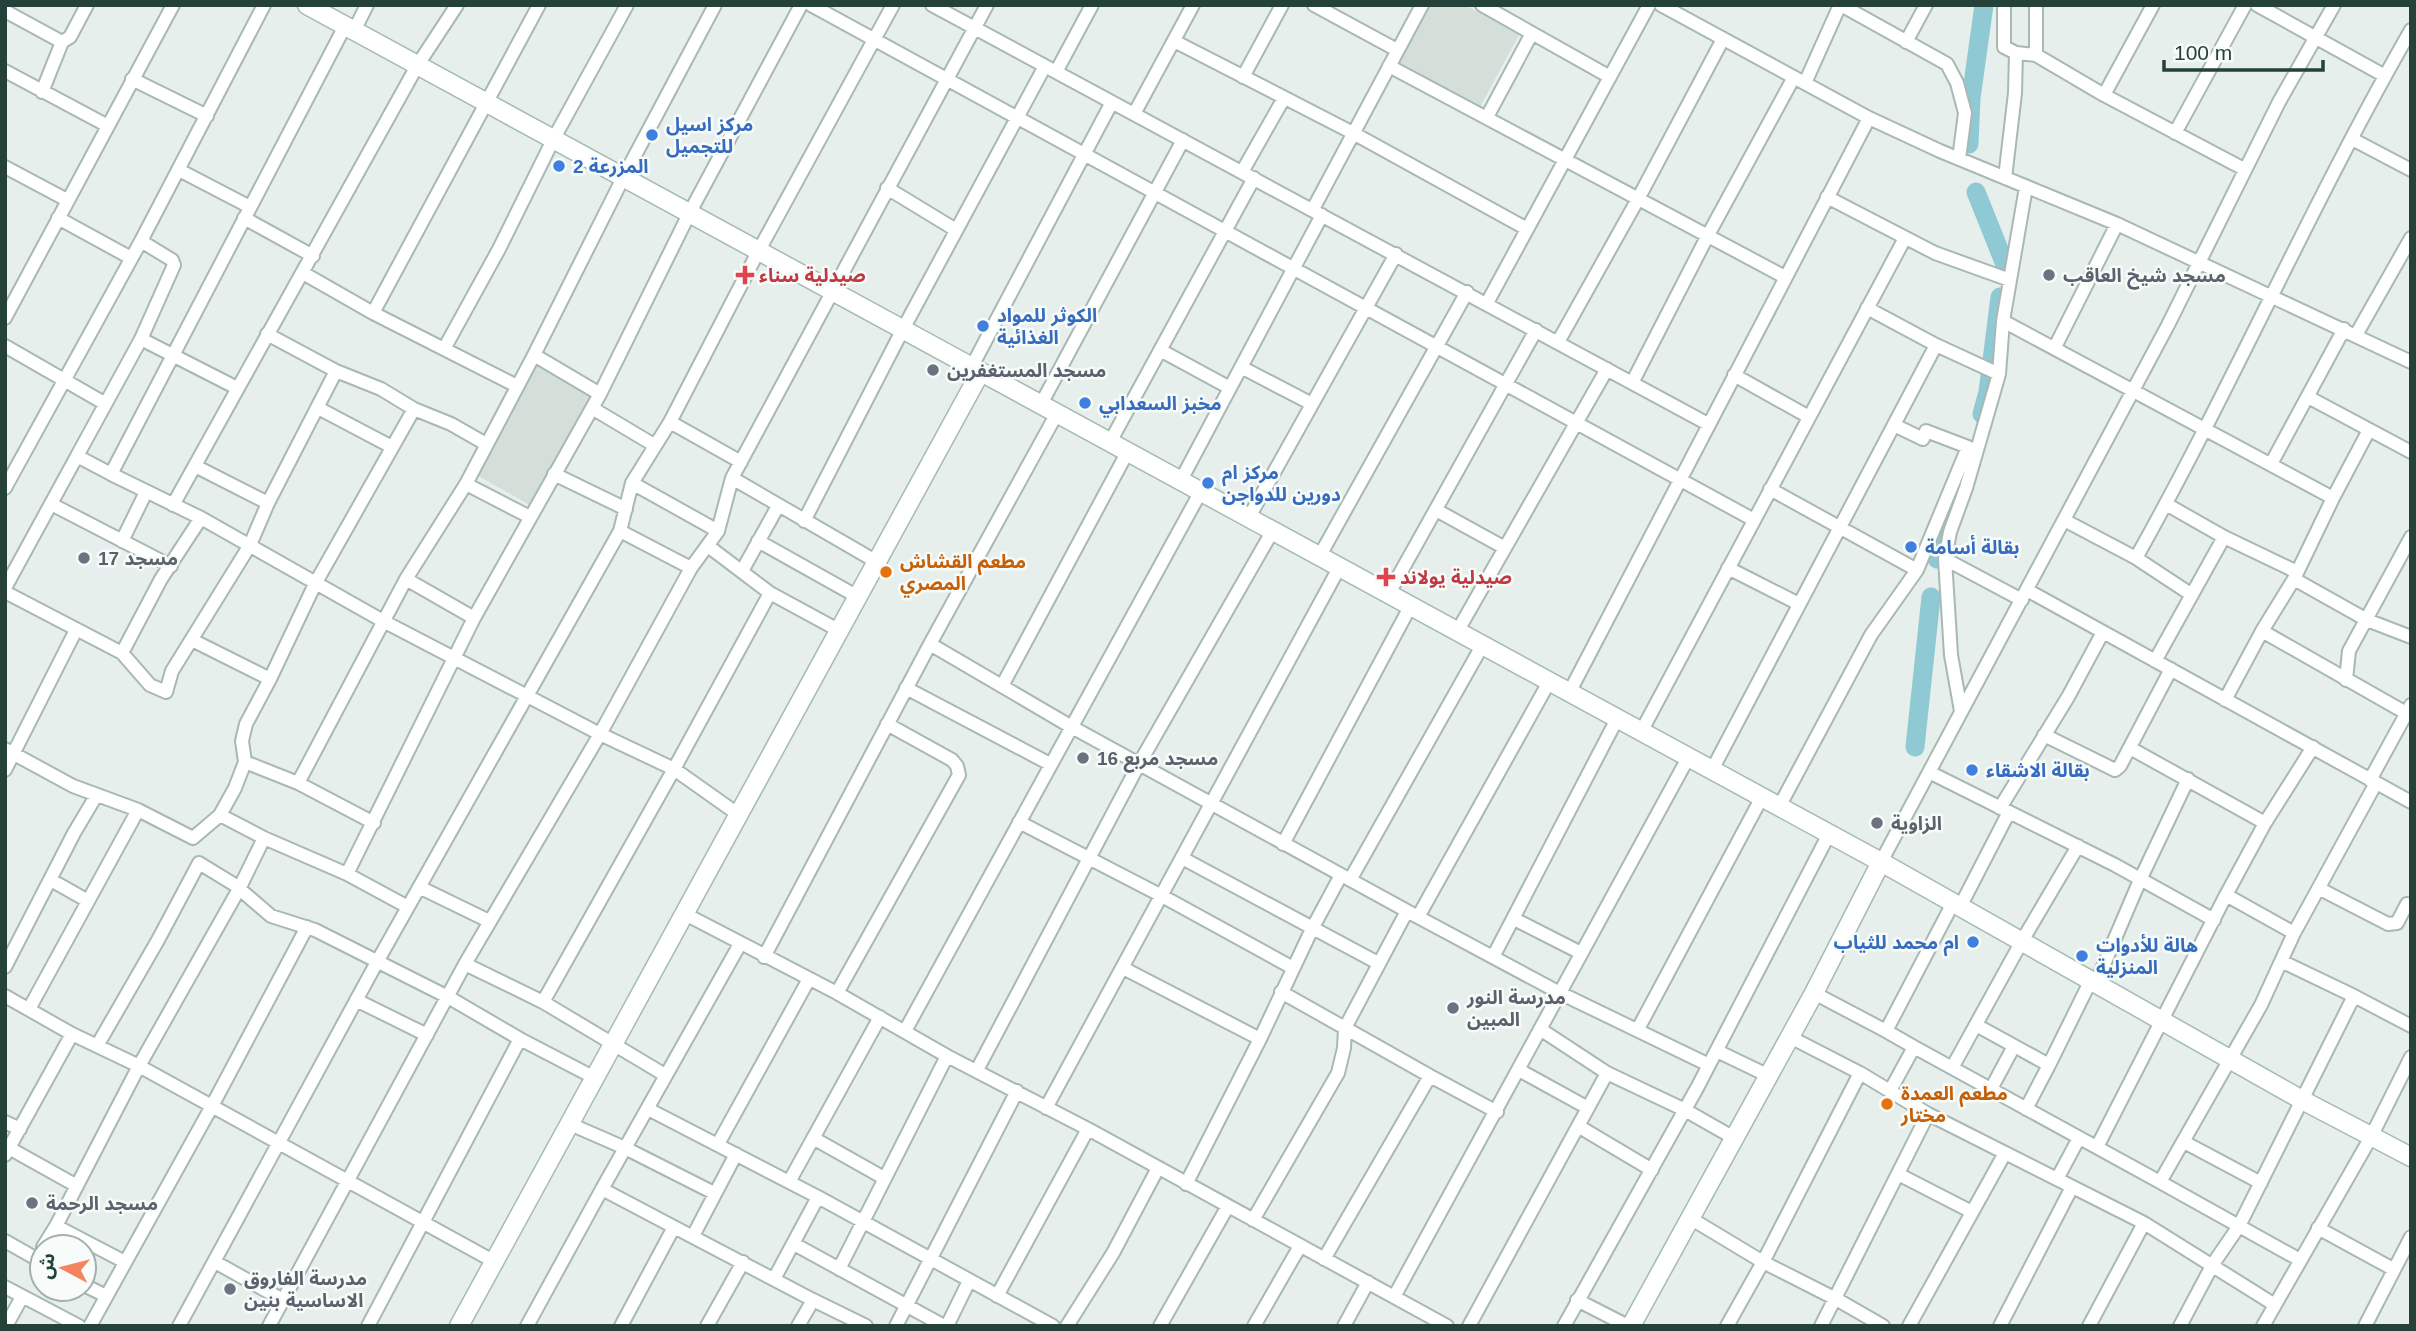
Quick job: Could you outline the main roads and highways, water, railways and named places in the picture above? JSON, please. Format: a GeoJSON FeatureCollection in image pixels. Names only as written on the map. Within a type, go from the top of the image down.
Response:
{"type":"FeatureCollection","features":[{"type":"Feature","properties":{"kind":"waterway"},"geometry":{"type":"LineString","coordinates":[[1969,144],[1971,98],[1984,5]]}},
{"type":"Feature","properties":{"kind":"waterway"},"geometry":{"type":"LineString","coordinates":[[1976,192],[2004,262]]}},
{"type":"Feature","properties":{"kind":"waterway"},"geometry":{"type":"LineString","coordinates":[[1982,414],[1988,392],[2000,297]]}},
{"type":"Feature","properties":{"kind":"waterway"},"geometry":{"type":"LineString","coordinates":[[1937,559],[1949,523]]}},
{"type":"Feature","properties":{"kind":"waterway"},"geometry":{"type":"LineString","coordinates":[[1915,747],[1931,597]]}},
{"type":"Feature","properties":{"kind":"place","name":"مركز اسيل للتجميل"},"geometry":{"type":"Point","coordinates":[652,135]}},
{"type":"Feature","properties":{"kind":"place","name":"المزرعة 2"},"geometry":{"type":"Point","coordinates":[559,166]}},
{"type":"Feature","properties":{"kind":"place","name":"صيدلية سناء"},"geometry":{"type":"Point","coordinates":[745,275]}},
{"type":"Feature","properties":{"kind":"place","name":"مسجد شيخ العاقب"},"geometry":{"type":"Point","coordinates":[2049,275]}},
{"type":"Feature","properties":{"kind":"place","name":"الكوثر للمواد الغذائية"},"geometry":{"type":"Point","coordinates":[983,326]}},
{"type":"Feature","properties":{"kind":"place","name":"مسجد المستغفرين"},"geometry":{"type":"Point","coordinates":[933,370]}},
{"type":"Feature","properties":{"kind":"place","name":"مخبز السعدابي"},"geometry":{"type":"Point","coordinates":[1085,403]}},
{"type":"Feature","properties":{"kind":"place","name":"مركز ام دورين للدواجن"},"geometry":{"type":"Point","coordinates":[1208,483]}},
{"type":"Feature","properties":{"kind":"place","name":"بقالة أسامة"},"geometry":{"type":"Point","coordinates":[1911,547]}},
{"type":"Feature","properties":{"kind":"place","name":"مسجد 17"},"geometry":{"type":"Point","coordinates":[84,558]}},
{"type":"Feature","properties":{"kind":"place","name":"مطعم القشاش المصري"},"geometry":{"type":"Point","coordinates":[886,572]}},
{"type":"Feature","properties":{"kind":"place","name":"صيدلية يولاند"},"geometry":{"type":"Point","coordinates":[1386,577]}},
{"type":"Feature","properties":{"kind":"place","name":"مسجد مربع 16"},"geometry":{"type":"Point","coordinates":[1083,758]}},
{"type":"Feature","properties":{"kind":"place","name":"بقالة الاشقاء"},"geometry":{"type":"Point","coordinates":[1972,770]}},
{"type":"Feature","properties":{"kind":"place","name":"الزاوية"},"geometry":{"type":"Point","coordinates":[1877,823]}},
{"type":"Feature","properties":{"kind":"place","name":"ام محمد للثياب"},"geometry":{"type":"Point","coordinates":[1973,942]}},
{"type":"Feature","properties":{"kind":"place","name":"هالة للأدوات المنزلية"},"geometry":{"type":"Point","coordinates":[2082,956]}},
{"type":"Feature","properties":{"kind":"place","name":"مدرسة النور المبين"},"geometry":{"type":"Point","coordinates":[1453,1008]}},
{"type":"Feature","properties":{"kind":"place","name":"مطعم العمدة مختار"},"geometry":{"type":"Point","coordinates":[1887,1104]}},
{"type":"Feature","properties":{"kind":"place","name":"مسجد الرحمة"},"geometry":{"type":"Point","coordinates":[32,1203]}},
{"type":"Feature","properties":{"kind":"place","name":"مدرسة الفاروق الاساسية بنين"},"geometry":{"type":"Point","coordinates":[230,1289]}}]}
